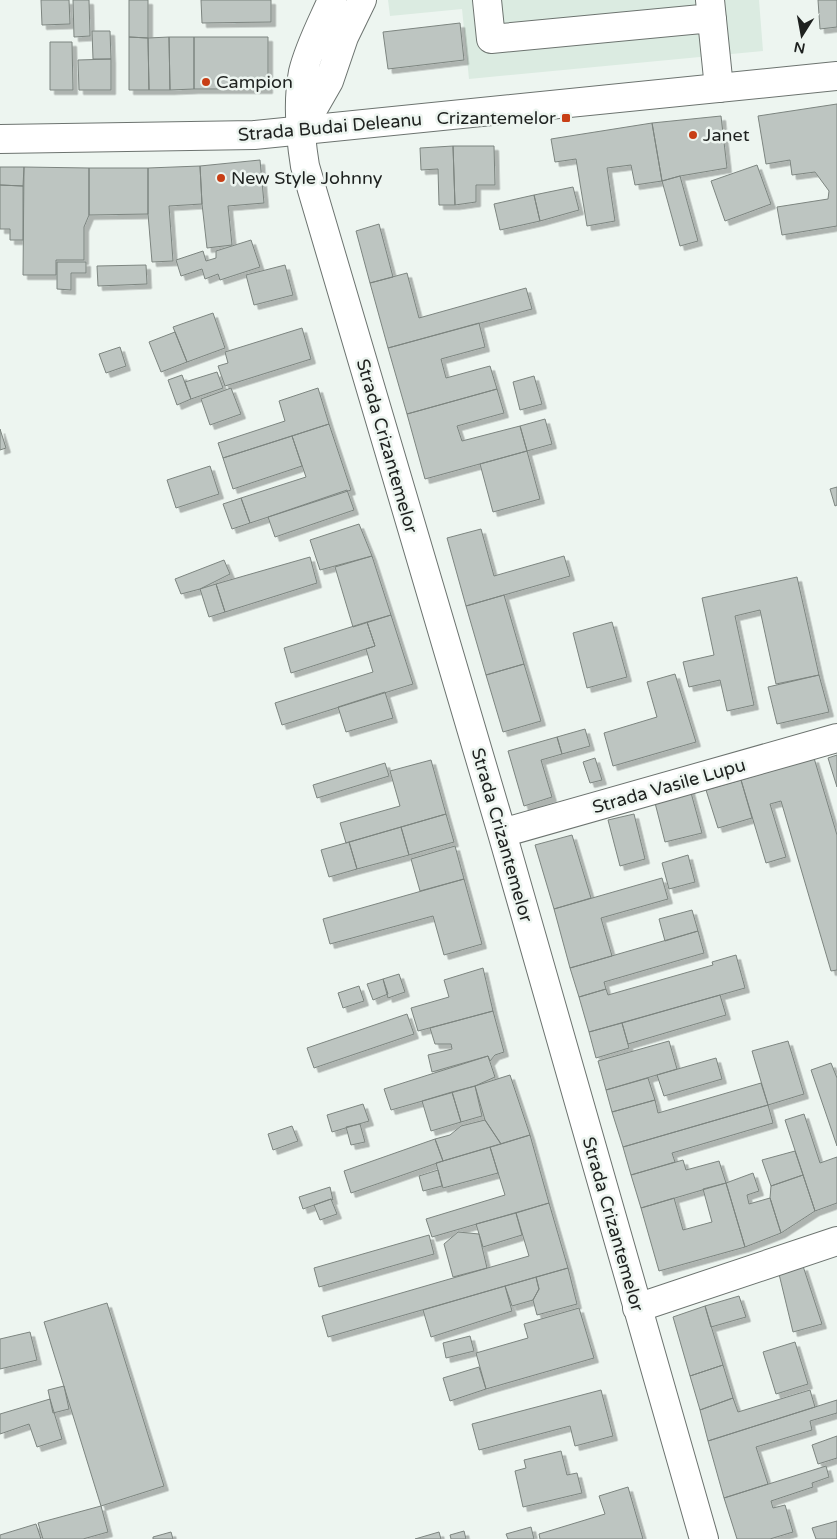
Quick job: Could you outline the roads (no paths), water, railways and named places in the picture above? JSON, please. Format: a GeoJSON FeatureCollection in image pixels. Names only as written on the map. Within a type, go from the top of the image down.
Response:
{"type":"FeatureCollection","features":[{"type":"Feature","properties":{"kind":"street","name":"Strada Crizantemelor"},"geometry":{"type":"LineString","coordinates":[[332,0],[312,46],[304,71],[300,131],[304,166],[502,833],[704,1539]]}},
{"type":"Feature","properties":{"kind":"street"},"geometry":{"type":"LineString","coordinates":[[300,131],[329,81],[344,37],[362,0]]}},
{"type":"Feature","properties":{"kind":"street"},"geometry":{"type":"LineString","coordinates":[[487,0],[491,39],[654,12],[711,9],[719,88]]}},
{"type":"Feature","properties":{"kind":"street","name":"Strada Budai Deleanu"},"geometry":{"type":"LineString","coordinates":[[0,139],[234,136],[300,131],[837,76]]}},
{"type":"Feature","properties":{"kind":"street","name":"Strada Vasile Lupu"},"geometry":{"type":"LineString","coordinates":[[502,833],[837,738]]}},
{"type":"Feature","properties":{"kind":"street"},"geometry":{"type":"LineString","coordinates":[[637,1308],[837,1241]]}},
{"type":"Feature","properties":{"kind":"place","name":"Campion"},"geometry":{"type":"Point","coordinates":[206,82]}},
{"type":"Feature","properties":{"kind":"place","name":"Crizantemelor"},"geometry":{"type":"Point","coordinates":[566,118]}},
{"type":"Feature","properties":{"kind":"place","name":"Janet"},"geometry":{"type":"Point","coordinates":[693,135]}},
{"type":"Feature","properties":{"kind":"place","name":"New Style Johnny"},"geometry":{"type":"Point","coordinates":[221,178]}}]}
